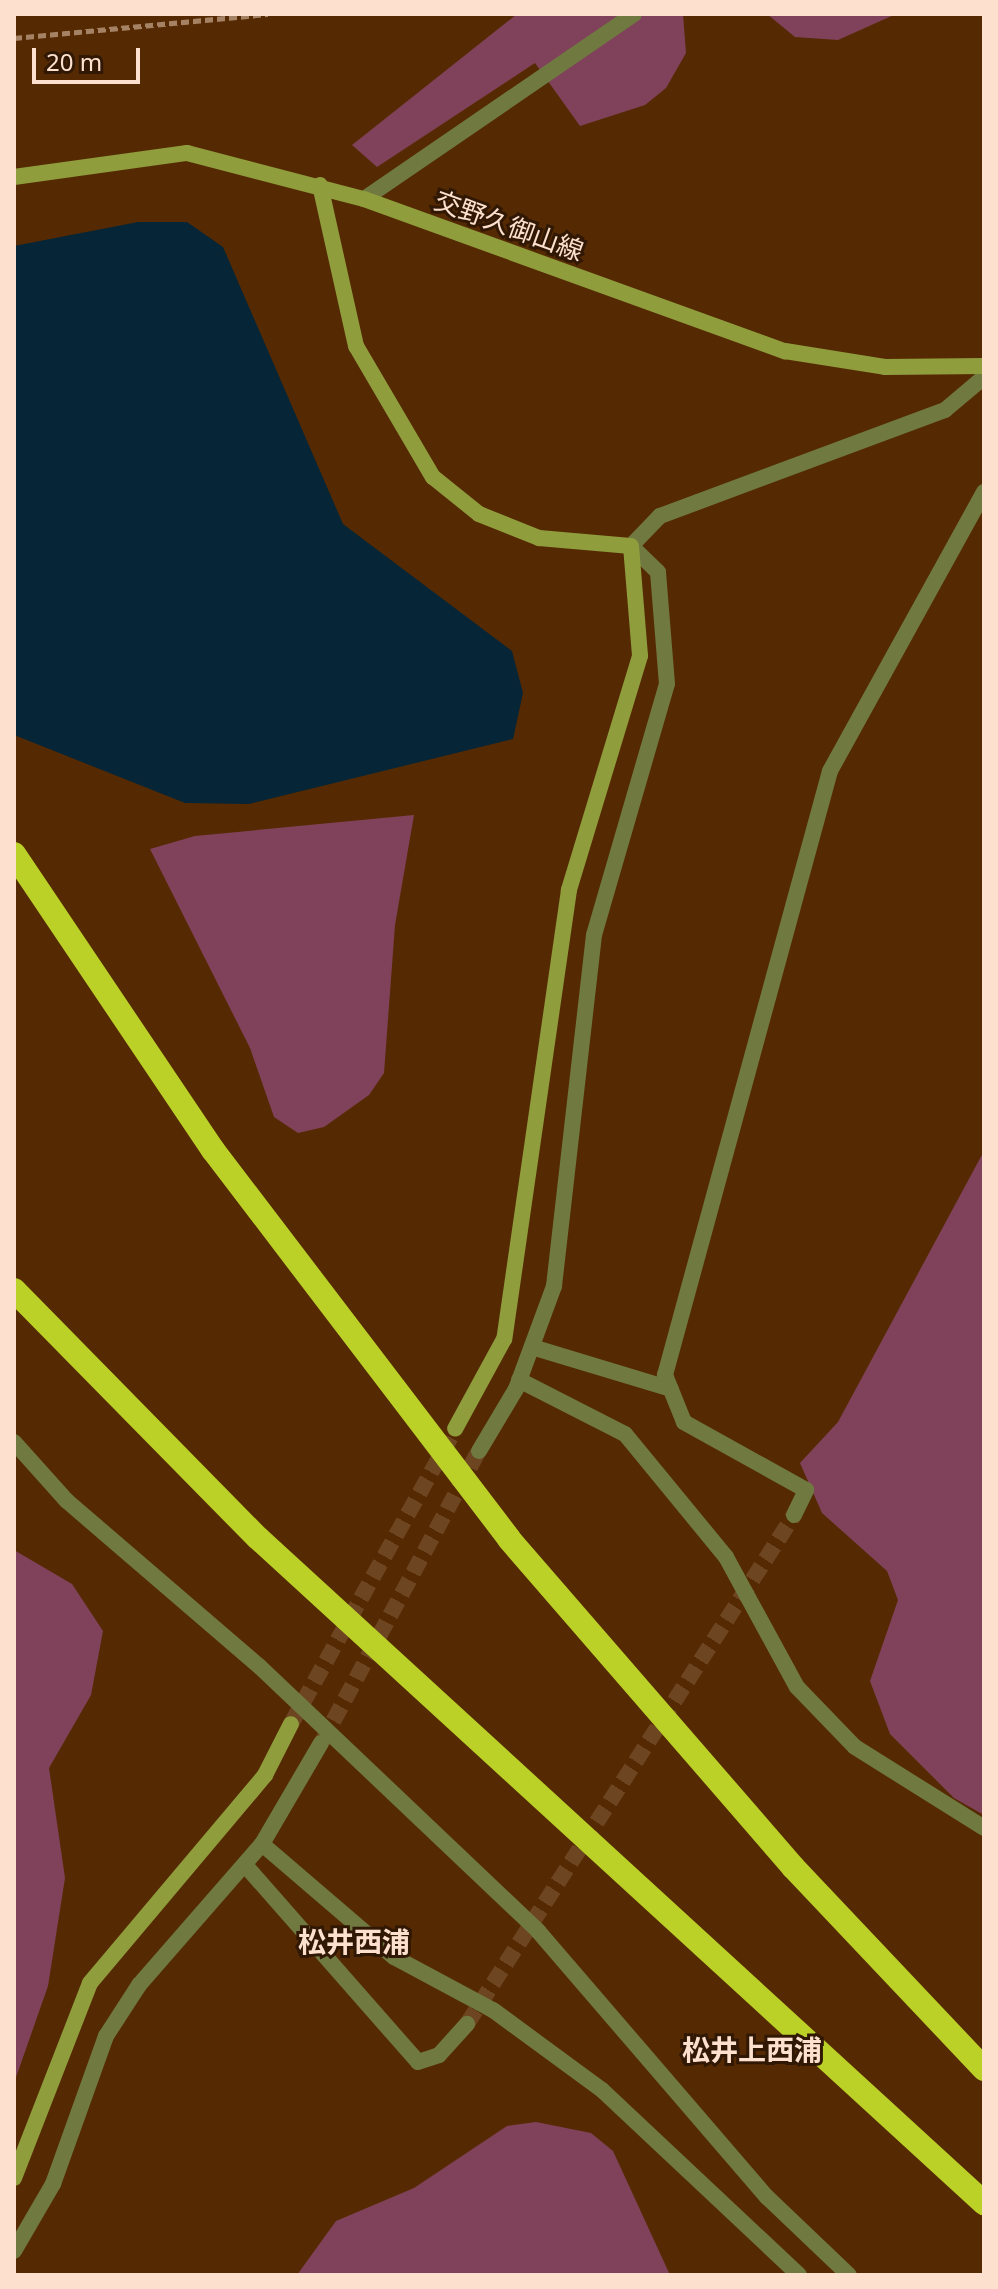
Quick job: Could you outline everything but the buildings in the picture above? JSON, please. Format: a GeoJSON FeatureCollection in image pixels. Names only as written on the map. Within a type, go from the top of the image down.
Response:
{"type":"FeatureCollection","features":[{"type":"Feature","properties":{"kind":"highway"},"geometry":{"type":"LineString","coordinates":[[14,854],[213,1150],[509,1539],[793,1867],[984,2069]]}},
{"type":"Feature","properties":{"kind":"highway"},"geometry":{"type":"LineString","coordinates":[[14,1290],[258,1538],[984,2203]]}},
{"type":"Feature","properties":{"kind":"street"},"geometry":{"type":"LineString","coordinates":[[364,199],[634,14]]}},
{"type":"Feature","properties":{"kind":"street","name":"交野久御山線"},"geometry":{"type":"LineString","coordinates":[[14,177],[187,153],[320,185],[364,199],[785,351],[885,367],[984,366]]}},
{"type":"Feature","properties":{"kind":"street"},"geometry":{"type":"LineString","coordinates":[[320,185],[356,346],[433,477],[479,514],[539,538],[631,546],[658,572],[667,684],[594,935],[554,1286],[519,1380],[479,1451]]}},
{"type":"Feature","properties":{"kind":"street"},"geometry":{"type":"LineString","coordinates":[[455,1429],[504,1339],[569,890],[640,656],[631,546],[660,516],[945,410],[984,377]]}},
{"type":"Feature","properties":{"kind":"street"},"geometry":{"type":"LineString","coordinates":[[794,1515],[806,1490],[684,1422],[665,1375],[830,771],[984,492]]}},
{"type":"Feature","properties":{"kind":"street"},"geometry":{"type":"LineString","coordinates":[[532,1347],[671,1389]]}},
{"type":"Feature","properties":{"kind":"street"},"geometry":{"type":"LineString","coordinates":[[519,1380],[625,1434],[726,1557],[797,1687],[855,1747],[984,1828]]}},
{"type":"Feature","properties":{"kind":"street"},"geometry":{"type":"LineString","coordinates":[[14,1442],[67,1501],[259,1666],[538,1931],[767,2197],[849,2275]]}},
{"type":"Feature","properties":{"kind":"street"},"geometry":{"type":"LineString","coordinates":[[14,2178],[90,1983],[265,1775],[291,1724]]}},
{"type":"Feature","properties":{"kind":"street"},"geometry":{"type":"LineString","coordinates":[[14,2251],[53,2184],[106,2036],[139,1985],[262,1844],[321,1743]]}},
{"type":"Feature","properties":{"kind":"street"},"geometry":{"type":"LineString","coordinates":[[262,1844],[394,1957],[493,2010],[602,2090],[799,2275]]}},
{"type":"Feature","properties":{"kind":"street"},"geometry":{"type":"LineString","coordinates":[[245,1865],[418,2062],[439,2055],[467,2024]]}},
{"type":"Feature","properties":{"kind":"path"},"geometry":{"type":"LineString","coordinates":[[14,38],[268,14]]}},
{"type":"Feature","properties":{"kind":"shaded area"},"geometry":{"type":"Polygon","coordinates":[[[517,14],[683,14],[686,53],[666,88],[645,105],[580,126],[535,63],[377,167],[352,145],[517,14]]]}},
{"type":"Feature","properties":{"kind":"shaded area"},"geometry":{"type":"Polygon","coordinates":[[[767,14],[896,14],[838,40],[795,37],[767,14]]]}},
{"type":"Feature","properties":{"kind":"shaded area"},"geometry":{"type":"Polygon","coordinates":[[[414,815],[395,925],[384,1073],[369,1095],[324,1127],[298,1133],[274,1117],[250,1048],[150,849],[195,836],[414,815]]]}},
{"type":"Feature","properties":{"kind":"shaded area"},"geometry":{"type":"Polygon","coordinates":[[[984,1151],[984,1815],[954,1798],[890,1734],[870,1681],[898,1600],[887,1571],[822,1513],[800,1463],[838,1422],[984,1151]]]}},
{"type":"Feature","properties":{"kind":"shaded area"},"geometry":{"type":"Polygon","coordinates":[[[14,1550],[72,1584],[103,1631],[91,1695],[49,1768],[65,1878],[48,1986],[14,2083],[14,1550]]]}},
{"type":"Feature","properties":{"kind":"shaded area"},"geometry":{"type":"Polygon","coordinates":[[[536,2122],[591,2133],[613,2151],[670,2275],[297,2275],[336,2221],[414,2188],[507,2126],[536,2122]]]}},
{"type":"Feature","properties":{"kind":"water"},"geometry":{"type":"Polygon","coordinates":[[[138,222],[187,222],[223,247],[343,524],[512,651],[523,693],[513,739],[249,804],[185,803],[14,735],[14,246],[138,222]]]}},
{"type":"Feature","properties":{"kind":"tunnel"},"geometry":{"type":"LineString","coordinates":[[291,1724],[455,1429]]}},
{"type":"Feature","properties":{"kind":"tunnel"},"geometry":{"type":"LineString","coordinates":[[322,1742],[479,1451]]}},
{"type":"Feature","properties":{"kind":"tunnel"},"geometry":{"type":"LineString","coordinates":[[467,2024],[794,1515]]}},
{"type":"Feature","properties":{"kind":"district","name":"松井西浦"},"geometry":{"type":"Point","coordinates":[354,1941]}},
{"type":"Feature","properties":{"kind":"district","name":"松井上西浦"},"geometry":{"type":"Point","coordinates":[752,2049]}}]}
